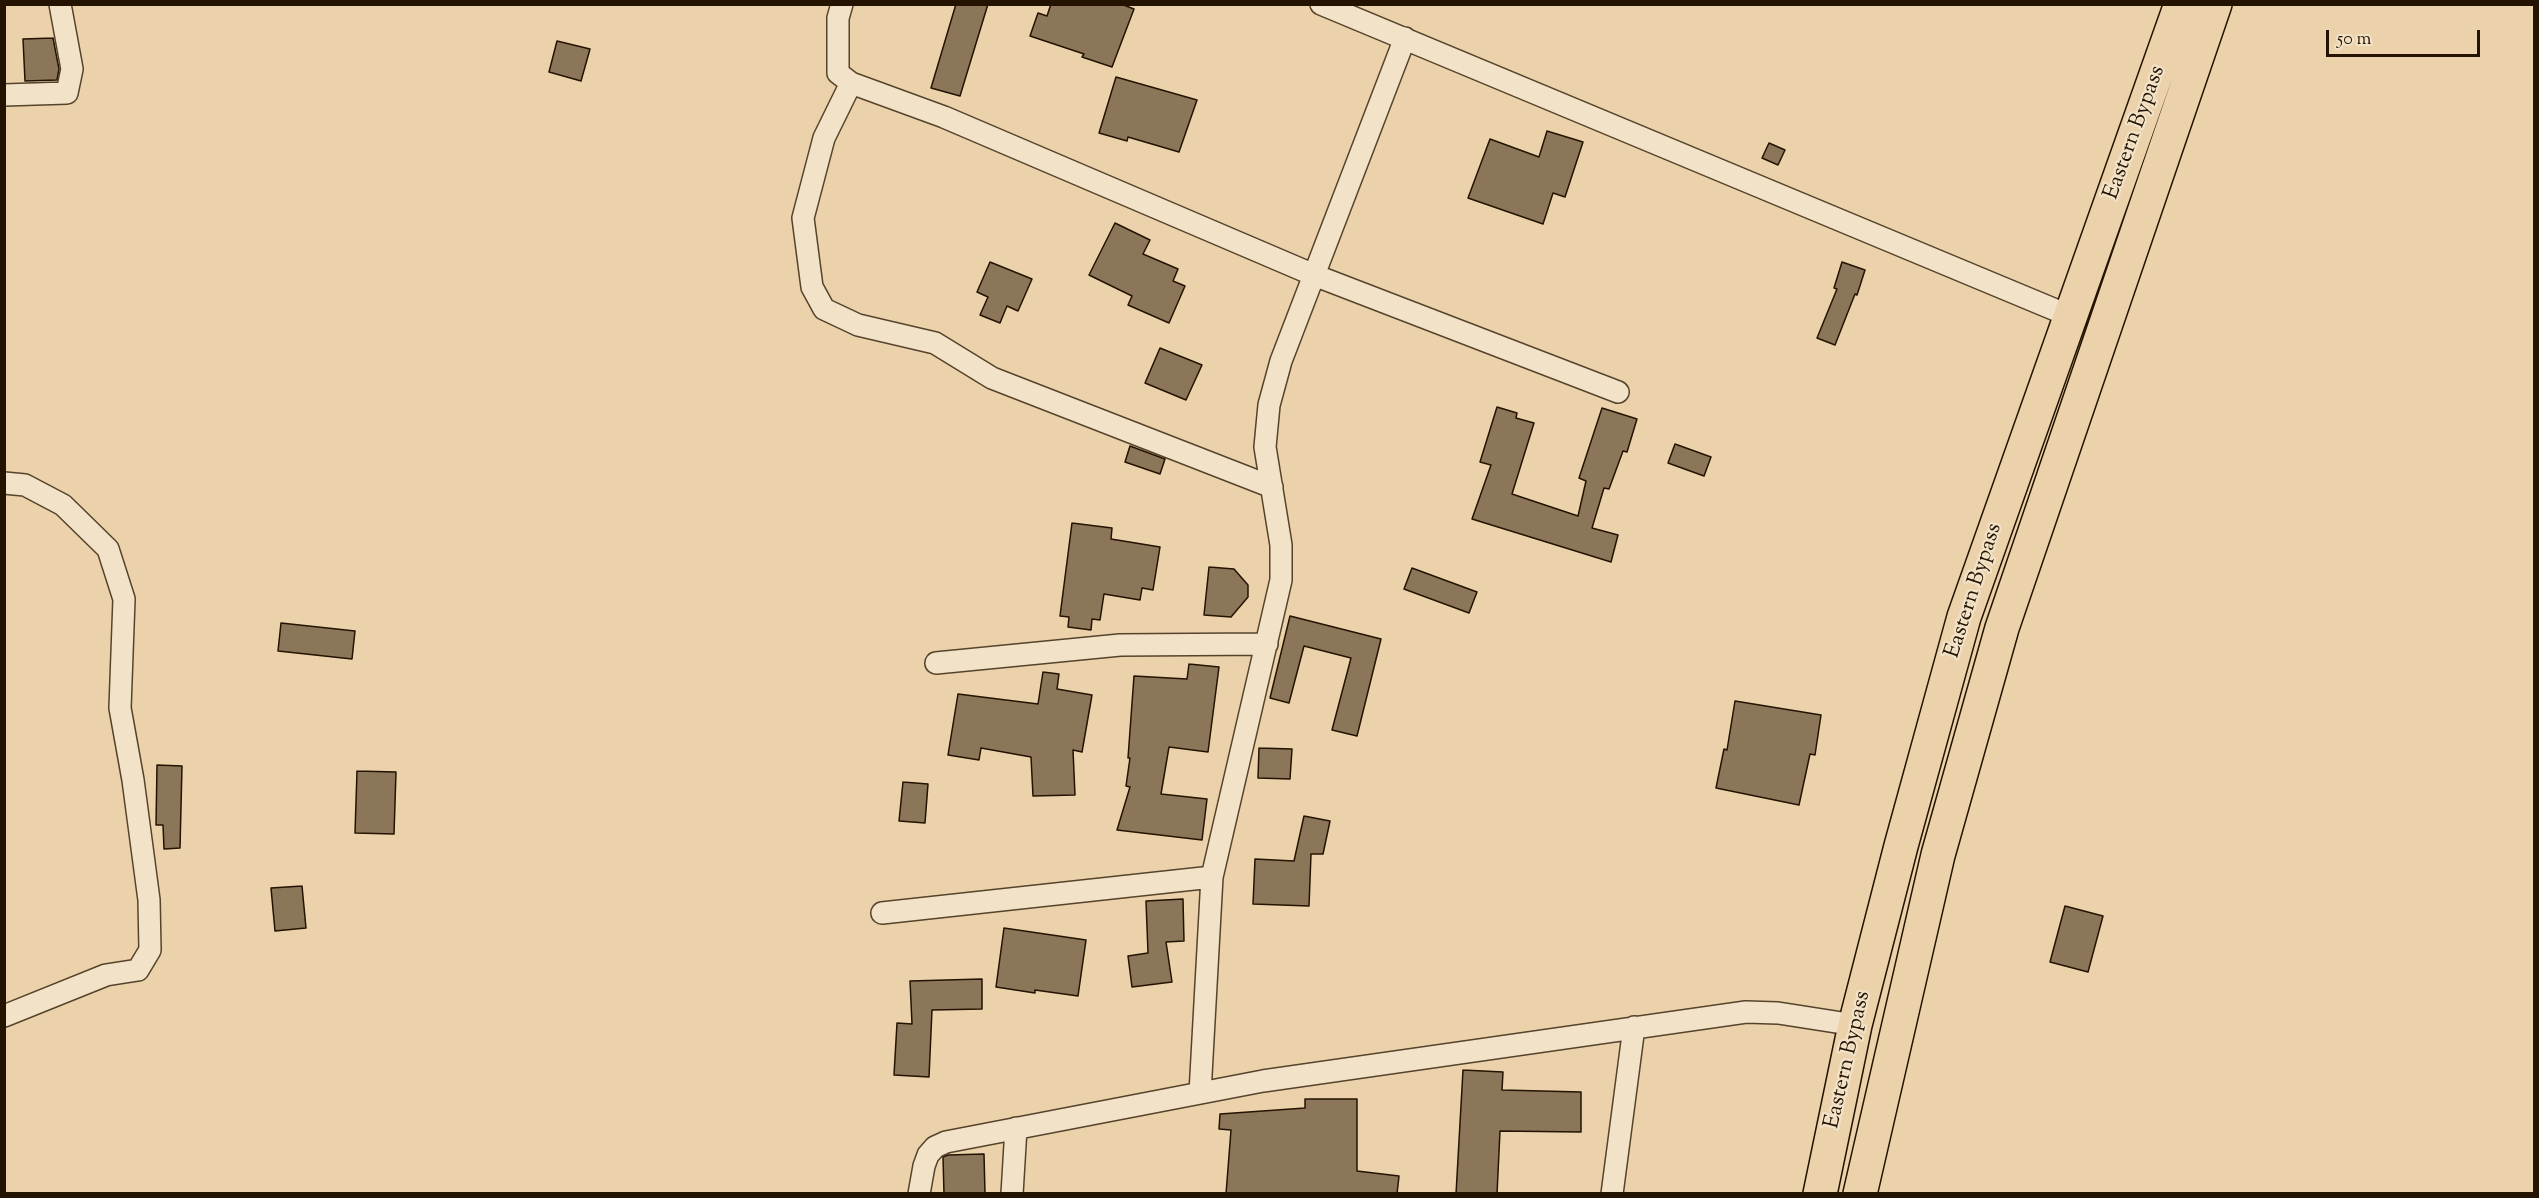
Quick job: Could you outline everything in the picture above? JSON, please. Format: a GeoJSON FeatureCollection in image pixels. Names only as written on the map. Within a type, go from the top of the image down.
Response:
{"type":"FeatureCollection","features":[{"type":"Feature","properties":{"kind":"main road","name":"Eastern Bypass"},"geometry":{"type":"LineString","coordinates":[[1820,1194],[1855,1025],[1964,617],[2181,4]]}},
{"type":"Feature","properties":{"kind":"main road","name":"Eastern Bypass"},"geometry":{"type":"LineString","coordinates":[[1860,1194],[1938,855],[2002,628],[2215,4]]}},
{"type":"Feature","properties":{"kind":"street"},"geometry":{"type":"LineString","coordinates":[[4,95],[66,93],[72,69],[60,4]]}},
{"type":"Feature","properties":{"kind":"street"},"geometry":{"type":"LineString","coordinates":[[842,4],[838,18],[838,73],[851,83],[944,117],[1314,275],[1618,392]]}},
{"type":"Feature","properties":{"kind":"street"},"geometry":{"type":"LineString","coordinates":[[1321,4],[2070,316]]}},
{"type":"Feature","properties":{"kind":"street"},"geometry":{"type":"LineString","coordinates":[[1200,1094],[1212,877],[1281,580],[1281,545],[1265,447],[1269,405],[1281,361],[1405,38]]}},
{"type":"Feature","properties":{"kind":"street"},"geometry":{"type":"LineString","coordinates":[[851,83],[824,138],[803,218],[812,287],[824,309],[858,325],[935,343],[992,378],[1272,487]]}},
{"type":"Feature","properties":{"kind":"street"},"geometry":{"type":"LineString","coordinates":[[4,483],[25,485],[63,504],[108,549],[124,599],[120,708],[133,780],[149,900],[150,950],[138,970],[106,975],[4,1016]]}},
{"type":"Feature","properties":{"kind":"street"},"geometry":{"type":"LineString","coordinates":[[936,663],[1120,645],[1267,644]]}},
{"type":"Feature","properties":{"kind":"street"},"geometry":{"type":"LineString","coordinates":[[882,913],[1212,877]]}},
{"type":"Feature","properties":{"kind":"street"},"geometry":{"type":"LineString","coordinates":[[920,1194],[928,1155],[935,1147],[946,1142],[1263,1081],[1746,1012],[1778,1013],[1855,1025]]}},
{"type":"Feature","properties":{"kind":"street"},"geometry":{"type":"LineString","coordinates":[[1612,1194],[1634,1027]]}},
{"type":"Feature","properties":{"kind":"street"},"geometry":{"type":"LineString","coordinates":[[1012,1194],[1016,1128]]}},
{"type":"Feature","properties":{"kind":"building"},"geometry":{"type":"Polygon","coordinates":[[[956,4],[988,4],[960,96],[931,88],[956,4]]]}},
{"type":"Feature","properties":{"kind":"building"},"geometry":{"type":"Polygon","coordinates":[[[1051,4],[1121,4],[1134,9],[1112,67],[1082,57],[1084,54],[1030,36],[1038,13],[1047,16],[1051,4]]]}},
{"type":"Feature","properties":{"kind":"building"},"geometry":{"type":"Polygon","coordinates":[[[53,38],[59,69],[57,80],[25,81],[23,39],[53,38]]]}},
{"type":"Feature","properties":{"kind":"building"},"geometry":{"type":"Polygon","coordinates":[[[557,41],[590,49],[581,81],[549,72],[557,41]]]}},
{"type":"Feature","properties":{"kind":"building"},"geometry":{"type":"Polygon","coordinates":[[[1116,77],[1197,100],[1179,152],[1128,137],[1127,141],[1099,133],[1116,77]]]}},
{"type":"Feature","properties":{"kind":"building"},"geometry":{"type":"Polygon","coordinates":[[[1547,131],[1583,142],[1565,197],[1553,193],[1543,224],[1468,198],[1490,139],[1539,157],[1547,131]]]}},
{"type":"Feature","properties":{"kind":"building"},"geometry":{"type":"Polygon","coordinates":[[[1769,143],[1785,150],[1778,165],[1762,158],[1769,143]]]}},
{"type":"Feature","properties":{"kind":"building"},"geometry":{"type":"Polygon","coordinates":[[[1115,223],[1150,240],[1143,254],[1178,269],[1173,281],[1185,286],[1169,323],[1128,305],[1132,296],[1089,275],[1115,223]]]}},
{"type":"Feature","properties":{"kind":"building"},"geometry":{"type":"Polygon","coordinates":[[[990,262],[1032,279],[1018,311],[1007,306],[1000,323],[980,315],[988,297],[977,292],[990,262]]]}},
{"type":"Feature","properties":{"kind":"building"},"geometry":{"type":"Polygon","coordinates":[[[1842,262],[1865,270],[1857,295],[1855,294],[1835,345],[1817,338],[1837,289],[1834,288],[1842,262]]]}},
{"type":"Feature","properties":{"kind":"building"},"geometry":{"type":"Polygon","coordinates":[[[1160,348],[1202,365],[1186,400],[1145,383],[1160,348]]]}},
{"type":"Feature","properties":{"kind":"building"},"geometry":{"type":"Polygon","coordinates":[[[1497,407],[1517,413],[1516,418],[1534,423],[1512,494],[1578,516],[1586,481],[1579,478],[1602,408],[1637,419],[1627,452],[1623,451],[1609,489],[1604,488],[1592,528],[1618,535],[1611,562],[1472,519],[1491,465],[1480,462],[1497,407]]]}},
{"type":"Feature","properties":{"kind":"building"},"geometry":{"type":"Polygon","coordinates":[[[1675,444],[1711,457],[1704,476],[1668,463],[1675,444]]]}},
{"type":"Feature","properties":{"kind":"building"},"geometry":{"type":"Polygon","coordinates":[[[1130,446],[1165,459],[1160,474],[1125,462],[1130,446]]]}},
{"type":"Feature","properties":{"kind":"building"},"geometry":{"type":"Polygon","coordinates":[[[1072,523],[1112,528],[1111,539],[1160,547],[1153,590],[1142,588],[1140,600],[1104,594],[1100,620],[1092,619],[1091,630],[1068,627],[1069,617],[1060,616],[1072,523]]]}},
{"type":"Feature","properties":{"kind":"building"},"geometry":{"type":"Polygon","coordinates":[[[1209,567],[1234,569],[1248,585],[1248,597],[1231,617],[1204,615],[1209,567]]]}},
{"type":"Feature","properties":{"kind":"building"},"geometry":{"type":"Polygon","coordinates":[[[1412,568],[1477,592],[1469,613],[1404,589],[1412,568]]]}},
{"type":"Feature","properties":{"kind":"building"},"geometry":{"type":"Polygon","coordinates":[[[1290,616],[1381,639],[1357,736],[1332,730],[1351,658],[1304,646],[1289,703],[1270,698],[1290,616]]]}},
{"type":"Feature","properties":{"kind":"building"},"geometry":{"type":"Polygon","coordinates":[[[281,623],[355,631],[352,659],[278,651],[281,623]]]}},
{"type":"Feature","properties":{"kind":"building"},"geometry":{"type":"Polygon","coordinates":[[[1189,664],[1219,667],[1208,752],[1169,747],[1161,794],[1207,799],[1202,840],[1117,830],[1130,787],[1126,786],[1130,758],[1128,758],[1134,676],[1187,679],[1189,664]]]}},
{"type":"Feature","properties":{"kind":"building"},"geometry":{"type":"Polygon","coordinates":[[[1043,672],[1059,674],[1057,689],[1092,695],[1082,752],[1073,750],[1075,795],[1033,796],[1031,757],[981,748],[979,760],[948,755],[958,694],[1038,704],[1043,672]]]}},
{"type":"Feature","properties":{"kind":"building"},"geometry":{"type":"Polygon","coordinates":[[[1735,701],[1821,715],[1815,755],[1810,754],[1799,805],[1716,788],[1724,749],[1727,750],[1735,701]]]}},
{"type":"Feature","properties":{"kind":"building"},"geometry":{"type":"Polygon","coordinates":[[[1259,748],[1292,749],[1290,779],[1258,778],[1259,748]]]}},
{"type":"Feature","properties":{"kind":"building"},"geometry":{"type":"Polygon","coordinates":[[[157,765],[182,766],[180,848],[164,849],[163,825],[156,825],[157,765]]]}},
{"type":"Feature","properties":{"kind":"building"},"geometry":{"type":"Polygon","coordinates":[[[357,771],[396,772],[394,834],[355,833],[357,771]]]}},
{"type":"Feature","properties":{"kind":"building"},"geometry":{"type":"Polygon","coordinates":[[[903,782],[928,784],[925,823],[899,821],[903,782]]]}},
{"type":"Feature","properties":{"kind":"building"},"geometry":{"type":"Polygon","coordinates":[[[1304,816],[1330,821],[1323,854],[1311,854],[1309,906],[1253,904],[1255,859],[1294,861],[1304,816]]]}},
{"type":"Feature","properties":{"kind":"building"},"geometry":{"type":"Polygon","coordinates":[[[302,886],[306,928],[275,931],[271,888],[302,886]]]}},
{"type":"Feature","properties":{"kind":"building"},"geometry":{"type":"Polygon","coordinates":[[[1183,899],[1184,941],[1166,942],[1172,982],[1132,987],[1128,956],[1148,953],[1146,901],[1183,899]]]}},
{"type":"Feature","properties":{"kind":"building"},"geometry":{"type":"Polygon","coordinates":[[[2065,906],[2103,916],[2088,972],[2050,962],[2065,906]]]}},
{"type":"Feature","properties":{"kind":"building"},"geometry":{"type":"Polygon","coordinates":[[[1004,928],[1086,940],[1078,996],[996,987],[1004,928]]]}},
{"type":"Feature","properties":{"kind":"building"},"geometry":{"type":"Polygon","coordinates":[[[982,979],[982,1009],[932,1010],[929,1077],[894,1075],[897,1023],[912,1024],[910,981],[982,979]]]}},
{"type":"Feature","properties":{"kind":"building"},"geometry":{"type":"Polygon","coordinates":[[[1463,1070],[1503,1072],[1502,1090],[1581,1092],[1581,1132],[1500,1131],[1497,1194],[1456,1194],[1463,1070]]]}},
{"type":"Feature","properties":{"kind":"building"},"geometry":{"type":"Polygon","coordinates":[[[1305,1099],[1357,1099],[1357,1171],[1399,1176],[1397,1194],[1226,1194],[1231,1130],[1219,1129],[1220,1114],[1305,1108],[1305,1099]]]}},
{"type":"Feature","properties":{"kind":"building"},"geometry":{"type":"Polygon","coordinates":[[[984,1154],[985,1194],[944,1194],[943,1157],[984,1154]]]}}]}
